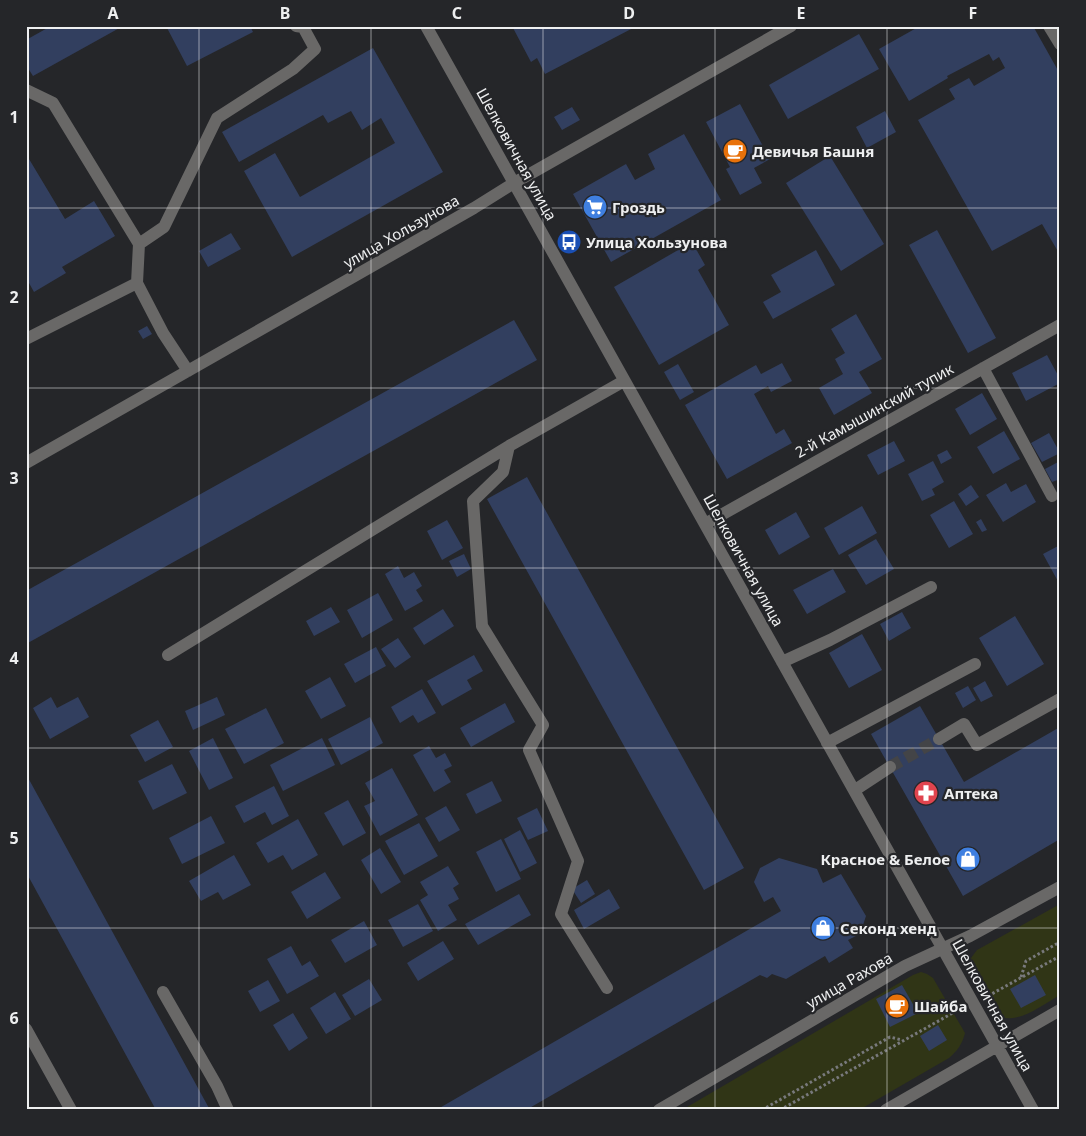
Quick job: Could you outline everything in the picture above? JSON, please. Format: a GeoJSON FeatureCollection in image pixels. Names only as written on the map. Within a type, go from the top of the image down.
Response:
{"type":"FeatureCollection","features":[{"type":"Feature","properties":{"kind":"street"},"geometry":{"type":"LineString","coordinates":[[139,244],[164,227],[217,118],[293,70],[315,49],[303,27],[296,26]]}},
{"type":"Feature","properties":{"kind":"street","name":"Шелковичная улица"},"geometry":{"type":"LineString","coordinates":[[426,26],[1033,1110]]}},
{"type":"Feature","properties":{"kind":"street","name":"улица Хользунова"},"geometry":{"type":"LineString","coordinates":[[26,463],[791,26]]}},
{"type":"Feature","properties":{"kind":"street"},"geometry":{"type":"LineString","coordinates":[[1050,26],[1060,44]]}},
{"type":"Feature","properties":{"kind":"street"},"geometry":{"type":"LineString","coordinates":[[26,90],[53,103],[139,244],[137,283],[163,332],[188,371]]}},
{"type":"Feature","properties":{"kind":"street"},"geometry":{"type":"LineString","coordinates":[[26,338],[137,283]]}},
{"type":"Feature","properties":{"kind":"street","name":"2-й Камышинский тупик"},"geometry":{"type":"LineString","coordinates":[[705,524],[1060,325]]}},
{"type":"Feature","properties":{"kind":"street"},"geometry":{"type":"LineString","coordinates":[[983,368],[1052,496]]}},
{"type":"Feature","properties":{"kind":"street"},"geometry":{"type":"LineString","coordinates":[[168,655],[509,446],[624,380]]}},
{"type":"Feature","properties":{"kind":"street"},"geometry":{"type":"LineString","coordinates":[[509,446],[503,472],[473,501],[482,626],[543,725],[529,750],[578,860],[561,914],[607,988]]}},
{"type":"Feature","properties":{"kind":"street"},"geometry":{"type":"LineString","coordinates":[[782,662],[830,640],[931,587]]}},
{"type":"Feature","properties":{"kind":"street"},"geometry":{"type":"LineString","coordinates":[[827,743],[975,664]]}},
{"type":"Feature","properties":{"kind":"street"},"geometry":{"type":"LineString","coordinates":[[939,738],[964,724],[977,745],[1060,699]]}},
{"type":"Feature","properties":{"kind":"street"},"geometry":{"type":"LineString","coordinates":[[855,790],[890,767]]}},
{"type":"Feature","properties":{"kind":"street","name":"улица Рахова"},"geometry":{"type":"LineString","coordinates":[[659,1110],[904,966],[970,936],[1060,887]]}},
{"type":"Feature","properties":{"kind":"street"},"geometry":{"type":"LineString","coordinates":[[163,992],[217,1086],[228,1110]]}},
{"type":"Feature","properties":{"kind":"street"},"geometry":{"type":"LineString","coordinates":[[886,1110],[1060,1010]]}},
{"type":"Feature","properties":{"kind":"street"},"geometry":{"type":"LineString","coordinates":[[26,1029],[71,1110]]}},
{"type":"Feature","properties":{"kind":"path"},"geometry":{"type":"LineString","coordinates":[[1022,978],[1026,961],[1060,942]]}},
{"type":"Feature","properties":{"kind":"path"},"geometry":{"type":"LineString","coordinates":[[780,1110],[952,1012],[973,1004],[1060,956]]}},
{"type":"Feature","properties":{"kind":"path"},"geometry":{"type":"LineString","coordinates":[[762,1110],[890,1037],[903,1040]]}},
{"type":"Feature","properties":{"kind":"green space"},"geometry":{"type":"Polygon","coordinates":[[[1060,904],[1060,995],[1039,1008],[1016,1018],[1000,1017],[971,968],[971,958],[977,950],[1060,904]]]}},
{"type":"Feature","properties":{"kind":"green space"},"geometry":{"type":"Polygon","coordinates":[[[921,972],[933,978],[965,1033],[962,1041],[949,1058],[859,1110],[682,1110],[913,975],[921,972]]]}},
{"type":"Feature","properties":{"kind":"building"},"geometry":{"type":"Polygon","coordinates":[[[51,26],[123,26],[33,76],[26,65],[26,40],[51,26]]]}},
{"type":"Feature","properties":{"kind":"building"},"geometry":{"type":"Polygon","coordinates":[[[166,26],[250,26],[253,32],[187,66],[166,26]]]}},
{"type":"Feature","properties":{"kind":"building"},"geometry":{"type":"Polygon","coordinates":[[[512,26],[568,26],[568,28],[571,26],[632,26],[633,28],[545,74],[537,58],[531,62],[512,26]]]}},
{"type":"Feature","properties":{"kind":"building"},"geometry":{"type":"Polygon","coordinates":[[[920,26],[1033,26],[1060,74],[1060,255],[1042,224],[992,251],[918,120],[955,99],[949,89],[969,78],[974,86],[1005,68],[999,57],[993,61],[989,54],[947,76],[948,78],[909,101],[879,49],[920,26]]]}},
{"type":"Feature","properties":{"kind":"building"},"geometry":{"type":"Polygon","coordinates":[[[859,34],[879,69],[788,119],[769,85],[859,34]]]}},
{"type":"Feature","properties":{"kind":"building"},"geometry":{"type":"Polygon","coordinates":[[[373,48],[443,172],[292,257],[244,171],[275,153],[300,197],[395,143],[381,118],[362,130],[351,111],[328,123],[323,115],[239,162],[222,132],[373,48]]]}},
{"type":"Feature","properties":{"kind":"building"},"geometry":{"type":"Polygon","coordinates":[[[740,104],[770,159],[754,168],[762,183],[740,195],[726,169],[730,167],[706,122],[740,104]]]}},
{"type":"Feature","properties":{"kind":"building"},"geometry":{"type":"Polygon","coordinates":[[[572,107],[580,120],[562,130],[554,117],[572,107]]]}},
{"type":"Feature","properties":{"kind":"building"},"geometry":{"type":"Polygon","coordinates":[[[885,111],[896,132],[867,148],[856,127],[885,111]]]}},
{"type":"Feature","properties":{"kind":"building"},"geometry":{"type":"Polygon","coordinates":[[[684,134],[721,200],[611,262],[573,194],[626,164],[635,180],[655,169],[648,154],[684,134]]]}},
{"type":"Feature","properties":{"kind":"building"},"geometry":{"type":"Polygon","coordinates":[[[26,154],[65,219],[94,201],[115,236],[62,267],[66,273],[34,292],[29,283],[26,284],[26,154]]]}},
{"type":"Feature","properties":{"kind":"building"},"geometry":{"type":"Polygon","coordinates":[[[830,156],[884,244],[841,271],[786,183],[830,156]]]}},
{"type":"Feature","properties":{"kind":"building"},"geometry":{"type":"Polygon","coordinates":[[[937,230],[996,338],[968,353],[909,245],[937,230]]]}},
{"type":"Feature","properties":{"kind":"building"},"geometry":{"type":"Polygon","coordinates":[[[231,233],[241,249],[208,267],[199,251],[231,233]]]}},
{"type":"Feature","properties":{"kind":"building"},"geometry":{"type":"Polygon","coordinates":[[[692,242],[705,265],[698,270],[729,325],[659,365],[614,287],[692,242]]]}},
{"type":"Feature","properties":{"kind":"building"},"geometry":{"type":"Polygon","coordinates":[[[816,250],[835,285],[773,319],[763,302],[781,292],[771,275],[816,250]]]}},
{"type":"Feature","properties":{"kind":"building"},"geometry":{"type":"Polygon","coordinates":[[[856,314],[882,359],[859,372],[872,393],[834,415],[819,388],[843,374],[835,359],[845,353],[831,329],[856,314]]]}},
{"type":"Feature","properties":{"kind":"building"},"geometry":{"type":"Polygon","coordinates":[[[514,320],[537,360],[26,644],[26,591],[514,320]]]}},
{"type":"Feature","properties":{"kind":"building"},"geometry":{"type":"Polygon","coordinates":[[[147,326],[152,334],[143,339],[138,331],[147,326]]]}},
{"type":"Feature","properties":{"kind":"building"},"geometry":{"type":"Polygon","coordinates":[[[1047,355],[1060,379],[1060,383],[1026,401],[1012,373],[1047,355]]]}},
{"type":"Feature","properties":{"kind":"building"},"geometry":{"type":"Polygon","coordinates":[[[782,363],[792,381],[771,392],[768,386],[754,394],[776,434],[784,429],[792,443],[727,479],[685,405],[756,365],[761,374],[782,363]]]}},
{"type":"Feature","properties":{"kind":"building"},"geometry":{"type":"Polygon","coordinates":[[[678,364],[694,392],[680,400],[664,372],[678,364]]]}},
{"type":"Feature","properties":{"kind":"building"},"geometry":{"type":"Polygon","coordinates":[[[982,393],[997,419],[970,435],[955,409],[982,393]]]}},
{"type":"Feature","properties":{"kind":"building"},"geometry":{"type":"Polygon","coordinates":[[[1004,431],[1020,459],[993,474],[977,447],[1004,431]]]}},
{"type":"Feature","properties":{"kind":"building"},"geometry":{"type":"Polygon","coordinates":[[[1049,433],[1060,453],[1042,462],[1031,443],[1049,433]]]}},
{"type":"Feature","properties":{"kind":"building"},"geometry":{"type":"Polygon","coordinates":[[[894,441],[905,461],[878,475],[867,455],[894,441]]]}},
{"type":"Feature","properties":{"kind":"building"},"geometry":{"type":"Polygon","coordinates":[[[947,450],[952,458],[941,464],[937,455],[947,450]]]}},
{"type":"Feature","properties":{"kind":"building"},"geometry":{"type":"Polygon","coordinates":[[[933,461],[944,482],[932,489],[935,495],[922,501],[908,474],[933,461]]]}},
{"type":"Feature","properties":{"kind":"building"},"geometry":{"type":"Polygon","coordinates":[[[1060,461],[1060,479],[1052,482],[1045,469],[1060,461]]]}},
{"type":"Feature","properties":{"kind":"building"},"geometry":{"type":"Polygon","coordinates":[[[527,477],[744,868],[704,890],[487,499],[527,477]]]}},
{"type":"Feature","properties":{"kind":"building"},"geometry":{"type":"Polygon","coordinates":[[[1006,483],[1011,492],[1026,484],[1036,502],[1003,522],[986,495],[1006,483]]]}},
{"type":"Feature","properties":{"kind":"building"},"geometry":{"type":"Polygon","coordinates":[[[971,485],[979,497],[966,506],[958,494],[971,485]]]}},
{"type":"Feature","properties":{"kind":"building"},"geometry":{"type":"Polygon","coordinates":[[[954,501],[973,534],[949,548],[930,515],[954,501]]]}},
{"type":"Feature","properties":{"kind":"building"},"geometry":{"type":"Polygon","coordinates":[[[862,506],[877,533],[839,555],[824,528],[862,506]]]}},
{"type":"Feature","properties":{"kind":"building"},"geometry":{"type":"Polygon","coordinates":[[[796,512],[810,537],[779,555],[765,530],[796,512]]]}},
{"type":"Feature","properties":{"kind":"building"},"geometry":{"type":"Polygon","coordinates":[[[981,519],[987,530],[982,532],[976,522],[981,519]]]}},
{"type":"Feature","properties":{"kind":"building"},"geometry":{"type":"Polygon","coordinates":[[[447,520],[463,548],[442,560],[427,531],[447,520]]]}},
{"type":"Feature","properties":{"kind":"building"},"geometry":{"type":"Polygon","coordinates":[[[876,539],[894,569],[866,585],[848,555],[876,539]]]}},
{"type":"Feature","properties":{"kind":"building"},"geometry":{"type":"Polygon","coordinates":[[[1060,545],[1060,585],[1043,554],[1060,545]]]}},
{"type":"Feature","properties":{"kind":"building"},"geometry":{"type":"Polygon","coordinates":[[[464,554],[471,569],[457,577],[449,561],[464,554]]]}},
{"type":"Feature","properties":{"kind":"building"},"geometry":{"type":"Polygon","coordinates":[[[398,566],[404,578],[414,572],[422,586],[416,590],[423,601],[405,611],[385,574],[398,566]]]}},
{"type":"Feature","properties":{"kind":"building"},"geometry":{"type":"Polygon","coordinates":[[[833,569],[846,592],[807,614],[793,590],[833,569]]]}},
{"type":"Feature","properties":{"kind":"building"},"geometry":{"type":"Polygon","coordinates":[[[378,593],[393,620],[362,638],[347,610],[378,593]]]}},
{"type":"Feature","properties":{"kind":"building"},"geometry":{"type":"Polygon","coordinates":[[[331,607],[340,622],[314,636],[306,621],[331,607]]]}},
{"type":"Feature","properties":{"kind":"building"},"geometry":{"type":"Polygon","coordinates":[[[443,609],[454,626],[424,645],[413,628],[443,609]]]}},
{"type":"Feature","properties":{"kind":"building"},"geometry":{"type":"Polygon","coordinates":[[[902,612],[911,628],[889,641],[880,624],[902,612]]]}},
{"type":"Feature","properties":{"kind":"building"},"geometry":{"type":"Polygon","coordinates":[[[1015,616],[1044,664],[1007,686],[979,638],[1015,616]]]}},
{"type":"Feature","properties":{"kind":"building"},"geometry":{"type":"Polygon","coordinates":[[[862,634],[882,670],[849,688],[829,653],[862,634]]]}},
{"type":"Feature","properties":{"kind":"building"},"geometry":{"type":"Polygon","coordinates":[[[398,638],[411,657],[395,668],[381,649],[398,638]]]}},
{"type":"Feature","properties":{"kind":"building"},"geometry":{"type":"Polygon","coordinates":[[[376,647],[386,666],[355,683],[344,664],[376,647]]]}},
{"type":"Feature","properties":{"kind":"building"},"geometry":{"type":"Polygon","coordinates":[[[474,655],[483,671],[467,680],[472,689],[442,706],[427,681],[474,655]]]}},
{"type":"Feature","properties":{"kind":"building"},"geometry":{"type":"Polygon","coordinates":[[[330,677],[346,706],[321,719],[305,691],[330,677]]]}},
{"type":"Feature","properties":{"kind":"building"},"geometry":{"type":"Polygon","coordinates":[[[985,681],[993,696],[981,702],[973,688],[985,681]]]}},
{"type":"Feature","properties":{"kind":"building"},"geometry":{"type":"Polygon","coordinates":[[[968,686],[976,700],[963,708],[955,693],[968,686]]]}},
{"type":"Feature","properties":{"kind":"building"},"geometry":{"type":"Polygon","coordinates":[[[422,689],[436,713],[418,723],[413,715],[400,723],[391,707],[422,689]]]}},
{"type":"Feature","properties":{"kind":"building"},"geometry":{"type":"Polygon","coordinates":[[[51,697],[57,708],[78,697],[89,717],[50,739],[33,708],[51,697]]]}},
{"type":"Feature","properties":{"kind":"building"},"geometry":{"type":"Polygon","coordinates":[[[217,697],[225,715],[193,730],[185,711],[217,697]]]}},
{"type":"Feature","properties":{"kind":"building"},"geometry":{"type":"Polygon","coordinates":[[[505,703],[515,722],[471,747],[460,728],[505,703]]]}},
{"type":"Feature","properties":{"kind":"building"},"geometry":{"type":"Polygon","coordinates":[[[920,706],[964,782],[1060,727],[1060,839],[963,896],[871,734],[920,706]]]}},
{"type":"Feature","properties":{"kind":"building"},"geometry":{"type":"Polygon","coordinates":[[[266,708],[284,743],[244,764],[225,729],[266,708]]]}},
{"type":"Feature","properties":{"kind":"building"},"geometry":{"type":"Polygon","coordinates":[[[370,717],[383,743],[341,765],[328,739],[370,717]]]}},
{"type":"Feature","properties":{"kind":"building"},"geometry":{"type":"Polygon","coordinates":[[[158,720],[173,747],[145,762],[130,735],[158,720]]]}},
{"type":"Feature","properties":{"kind":"building"},"geometry":{"type":"Polygon","coordinates":[[[213,738],[233,778],[209,790],[189,751],[213,738]]]}},
{"type":"Feature","properties":{"kind":"building"},"geometry":{"type":"Polygon","coordinates":[[[322,738],[335,765],[283,791],[270,765],[322,738]]]}},
{"type":"Feature","properties":{"kind":"building"},"geometry":{"type":"Polygon","coordinates":[[[429,746],[436,758],[445,753],[452,766],[444,770],[451,782],[434,792],[413,755],[429,746]]]}},
{"type":"Feature","properties":{"kind":"building"},"geometry":{"type":"Polygon","coordinates":[[[172,764],[187,793],[153,810],[138,781],[172,764]]]}},
{"type":"Feature","properties":{"kind":"building"},"geometry":{"type":"Polygon","coordinates":[[[392,768],[418,815],[380,836],[364,806],[375,801],[365,783],[392,768]]]}},
{"type":"Feature","properties":{"kind":"building"},"geometry":{"type":"Polygon","coordinates":[[[26,774],[210,1110],[156,1110],[26,872],[26,774]]]}},
{"type":"Feature","properties":{"kind":"building"},"geometry":{"type":"Polygon","coordinates":[[[492,781],[502,801],[476,814],[466,794],[492,781]]]}},
{"type":"Feature","properties":{"kind":"building"},"geometry":{"type":"Polygon","coordinates":[[[274,786],[289,816],[272,825],[265,812],[244,823],[235,806],[274,786]]]}},
{"type":"Feature","properties":{"kind":"building"},"geometry":{"type":"Polygon","coordinates":[[[348,800],[366,833],[343,846],[324,813],[348,800]]]}},
{"type":"Feature","properties":{"kind":"building"},"geometry":{"type":"Polygon","coordinates":[[[446,806],[460,830],[439,842],[425,818],[446,806]]]}},
{"type":"Feature","properties":{"kind":"building"},"geometry":{"type":"Polygon","coordinates":[[[537,808],[548,831],[528,840],[517,818],[537,808]]]}},
{"type":"Feature","properties":{"kind":"building"},"geometry":{"type":"Polygon","coordinates":[[[211,816],[225,843],[182,864],[169,838],[211,816]]]}},
{"type":"Feature","properties":{"kind":"building"},"geometry":{"type":"Polygon","coordinates":[[[298,819],[318,855],[292,870],[283,855],[268,863],[256,843],[298,819]]]}},
{"type":"Feature","properties":{"kind":"building"},"geometry":{"type":"Polygon","coordinates":[[[419,823],[438,856],[404,875],[385,841],[419,823]]]}},
{"type":"Feature","properties":{"kind":"building"},"geometry":{"type":"Polygon","coordinates":[[[520,830],[537,863],[520,872],[504,839],[520,830]]]}},
{"type":"Feature","properties":{"kind":"building"},"geometry":{"type":"Polygon","coordinates":[[[501,839],[521,879],[496,892],[476,852],[501,839]]]}},
{"type":"Feature","properties":{"kind":"building"},"geometry":{"type":"Polygon","coordinates":[[[380,848],[401,882],[381,894],[361,860],[380,848]]]}},
{"type":"Feature","properties":{"kind":"building"},"geometry":{"type":"Polygon","coordinates":[[[234,855],[251,885],[223,900],[218,892],[201,901],[189,881],[234,855]]]}},
{"type":"Feature","properties":{"kind":"building"},"geometry":{"type":"Polygon","coordinates":[[[779,858],[817,869],[823,883],[841,874],[866,916],[860,934],[848,940],[853,948],[829,963],[825,956],[786,979],[772,974],[767,978],[760,975],[526,1110],[436,1110],[781,911],[773,897],[764,902],[754,882],[760,868],[779,858]]]}},
{"type":"Feature","properties":{"kind":"building"},"geometry":{"type":"Polygon","coordinates":[[[448,866],[459,884],[453,888],[459,899],[448,905],[457,920],[438,931],[420,900],[428,895],[420,882],[448,866]]]}},
{"type":"Feature","properties":{"kind":"building"},"geometry":{"type":"Polygon","coordinates":[[[325,872],[341,898],[307,919],[291,892],[325,872]]]}},
{"type":"Feature","properties":{"kind":"building"},"geometry":{"type":"Polygon","coordinates":[[[587,880],[595,894],[581,903],[572,889],[587,880]]]}},
{"type":"Feature","properties":{"kind":"building"},"geometry":{"type":"Polygon","coordinates":[[[609,889],[620,908],[584,929],[574,910],[609,889]]]}},
{"type":"Feature","properties":{"kind":"building"},"geometry":{"type":"Polygon","coordinates":[[[519,894],[531,915],[478,945],[465,924],[519,894]]]}},
{"type":"Feature","properties":{"kind":"building"},"geometry":{"type":"Polygon","coordinates":[[[418,904],[433,931],[403,947],[388,920],[418,904]]]}},
{"type":"Feature","properties":{"kind":"building"},"geometry":{"type":"Polygon","coordinates":[[[364,921],[377,945],[345,963],[331,940],[364,921]]]}},
{"type":"Feature","properties":{"kind":"building"},"geometry":{"type":"Polygon","coordinates":[[[443,941],[454,959],[418,981],[407,963],[443,941]]]}},
{"type":"Feature","properties":{"kind":"building"},"geometry":{"type":"Polygon","coordinates":[[[291,946],[302,966],[310,961],[319,976],[287,994],[267,959],[291,946]]]}},
{"type":"Feature","properties":{"kind":"building"},"geometry":{"type":"Polygon","coordinates":[[[1035,975],[1046,995],[1021,1008],[1010,989],[1035,975]]]}},
{"type":"Feature","properties":{"kind":"building"},"geometry":{"type":"Polygon","coordinates":[[[369,979],[382,1000],[355,1016],[342,995],[369,979]]]}},
{"type":"Feature","properties":{"kind":"building"},"geometry":{"type":"Polygon","coordinates":[[[268,980],[280,1001],[260,1012],[248,991],[268,980]]]}},
{"type":"Feature","properties":{"kind":"building","name":"Шайба"},"geometry":{"type":"Polygon","coordinates":[[[902,985],[918,1013],[890,1027],[876,999],[902,985]]]}},
{"type":"Feature","properties":{"kind":"building"},"geometry":{"type":"Polygon","coordinates":[[[335,992],[351,1019],[326,1034],[310,1008],[335,992]]]}},
{"type":"Feature","properties":{"kind":"building"},"geometry":{"type":"Polygon","coordinates":[[[293,1013],[308,1038],[289,1051],[273,1025],[293,1013]]]}},
{"type":"Feature","properties":{"kind":"building"},"geometry":{"type":"Polygon","coordinates":[[[938,1025],[947,1040],[929,1051],[920,1036],[938,1025]]]}},
{"type":"Feature","properties":{"kind":"tunnel"},"geometry":{"type":"LineString","coordinates":[[890,767],[939,739]]}},
{"type":"Feature","properties":{"kind":"place","name":"Девичья Башня"},"geometry":{"type":"Point","coordinates":[735,151]}},
{"type":"Feature","properties":{"kind":"place","name":"Гроздь"},"geometry":{"type":"Point","coordinates":[595,207]}},
{"type":"Feature","properties":{"kind":"place","name":"Улица Хользунова"},"geometry":{"type":"Point","coordinates":[569,242]}},
{"type":"Feature","properties":{"kind":"place","name":"Аптека"},"geometry":{"type":"Point","coordinates":[926,793]}},
{"type":"Feature","properties":{"kind":"place","name":"Красное & Белое"},"geometry":{"type":"Point","coordinates":[968,859]}},
{"type":"Feature","properties":{"kind":"place","name":"Секонд хенд"},"geometry":{"type":"Point","coordinates":[823,928]}},
{"type":"Feature","properties":{"kind":"place","name":"Шайба"},"geometry":{"type":"Point","coordinates":[897,1006]}}]}
